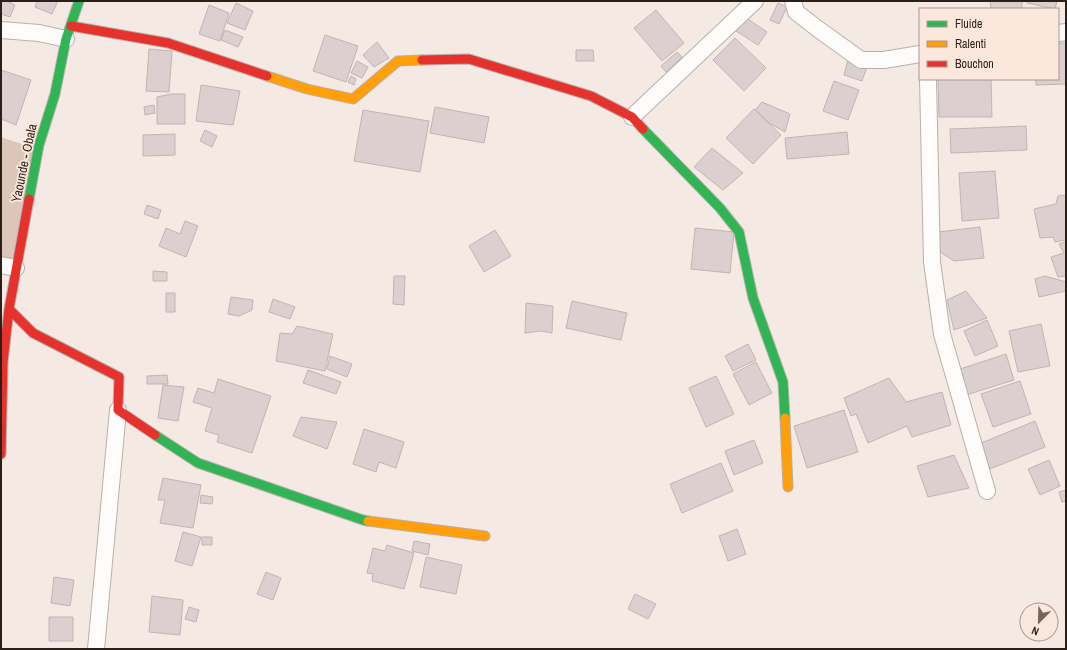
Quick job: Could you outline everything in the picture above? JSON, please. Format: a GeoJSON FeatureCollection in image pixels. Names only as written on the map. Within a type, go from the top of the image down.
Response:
{"type":"FeatureCollection","features":[{"type":"Feature","properties":{"kind":"main road","name":"Yaounde - Obala"},"geometry":{"type":"LineString","coordinates":[[1,454],[3,362],[9,309],[8,267],[55,94],[78,1]]}},
{"type":"Feature","properties":{"kind":"main road"},"geometry":{"type":"LineString","coordinates":[[69,33],[168,43],[307,89],[353,99],[398,61],[469,59],[592,96],[632,117],[720,208],[739,232],[753,298],[783,382],[788,487]]}},
{"type":"Feature","properties":{"kind":"main road"},"geometry":{"type":"LineString","coordinates":[[9,309],[33,333],[119,377],[118,410],[198,463],[363,520],[485,536]]}},
{"type":"Feature","properties":{"kind":"street"},"geometry":{"type":"LineString","coordinates":[[632,117],[755,1]]}},
{"type":"Feature","properties":{"kind":"street"},"geometry":{"type":"LineString","coordinates":[[793,1],[796,12],[818,30],[861,60],[884,60],[919,54]]}},
{"type":"Feature","properties":{"kind":"street"},"geometry":{"type":"LineString","coordinates":[[1,30],[39,33],[69,33]]}},
{"type":"Feature","properties":{"kind":"street"},"geometry":{"type":"LineString","coordinates":[[928,80],[932,262],[942,334],[987,491]]}},
{"type":"Feature","properties":{"kind":"street"},"geometry":{"type":"LineString","coordinates":[[96,649],[118,410]]}},
{"type":"Feature","properties":{"kind":"shaded area"},"geometry":{"type":"Polygon","coordinates":[[[1,137],[42,151],[17,261],[1,259],[1,137]]]}},
{"type":"Feature","properties":{"kind":"building"},"geometry":{"type":"Polygon","coordinates":[[[1,1],[7,1],[15,5],[10,17],[1,14],[1,1]]]}},
{"type":"Feature","properties":{"kind":"building"},"geometry":{"type":"Polygon","coordinates":[[[37,1],[58,1],[52,14],[35,7],[37,1]]]}},
{"type":"Feature","properties":{"kind":"building"},"geometry":{"type":"Polygon","coordinates":[[[990,1],[1022,1],[1022,8],[991,8],[990,1]]]}},
{"type":"Feature","properties":{"kind":"building"},"geometry":{"type":"Polygon","coordinates":[[[1028,1],[1057,1],[1055,8],[1027,3],[1028,1]]]}},
{"type":"Feature","properties":{"kind":"building"},"geometry":{"type":"Polygon","coordinates":[[[236,3],[253,11],[245,30],[227,23],[236,3]]]}},
{"type":"Feature","properties":{"kind":"building"},"geometry":{"type":"Polygon","coordinates":[[[778,3],[787,7],[779,24],[770,20],[778,3]]]}},
{"type":"Feature","properties":{"kind":"building"},"geometry":{"type":"Polygon","coordinates":[[[209,5],[229,13],[220,41],[199,34],[209,5]]]}},
{"type":"Feature","properties":{"kind":"building"},"geometry":{"type":"Polygon","coordinates":[[[656,10],[684,43],[662,61],[634,28],[656,10]]]}},
{"type":"Feature","properties":{"kind":"building"},"geometry":{"type":"Polygon","coordinates":[[[742,15],[767,32],[758,45],[733,29],[742,15]]]}},
{"type":"Feature","properties":{"kind":"building"},"geometry":{"type":"Polygon","coordinates":[[[225,30],[243,37],[238,47],[221,40],[225,30]]]}},
{"type":"Feature","properties":{"kind":"building"},"geometry":{"type":"Polygon","coordinates":[[[325,35],[358,46],[346,82],[313,71],[325,35]]]}},
{"type":"Feature","properties":{"kind":"building"},"geometry":{"type":"Polygon","coordinates":[[[735,38],[766,68],[744,91],[713,60],[735,38]]]}},
{"type":"Feature","properties":{"kind":"building"},"geometry":{"type":"Polygon","coordinates":[[[377,42],[389,58],[374,67],[363,55],[377,42]]]}},
{"type":"Feature","properties":{"kind":"building"},"geometry":{"type":"Polygon","coordinates":[[[1059,43],[1066,43],[1066,84],[1036,85],[1036,80],[1059,80],[1059,43]]]}},
{"type":"Feature","properties":{"kind":"building"},"geometry":{"type":"Polygon","coordinates":[[[149,49],[172,51],[169,92],[146,91],[149,49]]]}},
{"type":"Feature","properties":{"kind":"building"},"geometry":{"type":"Polygon","coordinates":[[[576,50],[593,50],[594,61],[576,61],[576,50]]]}},
{"type":"Feature","properties":{"kind":"building"},"geometry":{"type":"Polygon","coordinates":[[[677,52],[682,57],[666,72],[661,66],[677,52]]]}},
{"type":"Feature","properties":{"kind":"building"},"geometry":{"type":"Polygon","coordinates":[[[848,60],[867,67],[862,81],[844,75],[848,60]]]}},
{"type":"Feature","properties":{"kind":"building"},"geometry":{"type":"Polygon","coordinates":[[[357,61],[368,67],[362,78],[351,73],[357,61]]]}},
{"type":"Feature","properties":{"kind":"building"},"geometry":{"type":"Polygon","coordinates":[[[1,70],[31,80],[16,125],[1,119],[1,70]]]}},
{"type":"Feature","properties":{"kind":"building"},"geometry":{"type":"Polygon","coordinates":[[[351,76],[356,79],[354,85],[348,82],[351,76]]]}},
{"type":"Feature","properties":{"kind":"building"},"geometry":{"type":"Polygon","coordinates":[[[938,80],[991,80],[992,117],[939,117],[938,80]]]}},
{"type":"Feature","properties":{"kind":"building"},"geometry":{"type":"Polygon","coordinates":[[[834,81],[859,90],[848,120],[823,111],[834,81]]]}},
{"type":"Feature","properties":{"kind":"building"},"geometry":{"type":"Polygon","coordinates":[[[201,85],[240,91],[233,125],[196,121],[201,85]]]}},
{"type":"Feature","properties":{"kind":"building"},"geometry":{"type":"Polygon","coordinates":[[[171,94],[185,94],[185,124],[157,124],[157,97],[171,94]]]}},
{"type":"Feature","properties":{"kind":"building"},"geometry":{"type":"Polygon","coordinates":[[[762,102],[790,114],[785,132],[769,123],[755,110],[762,102]]]}},
{"type":"Feature","properties":{"kind":"building"},"geometry":{"type":"Polygon","coordinates":[[[154,105],[155,113],[145,115],[144,107],[154,105]]]}},
{"type":"Feature","properties":{"kind":"building"},"geometry":{"type":"Polygon","coordinates":[[[435,107],[489,117],[484,143],[430,133],[435,107]]]}},
{"type":"Feature","properties":{"kind":"building"},"geometry":{"type":"Polygon","coordinates":[[[754,109],[781,135],[753,164],[726,138],[754,109]]]}},
{"type":"Feature","properties":{"kind":"building"},"geometry":{"type":"Polygon","coordinates":[[[363,110],[429,121],[420,172],[354,161],[363,110]]]}},
{"type":"Feature","properties":{"kind":"building"},"geometry":{"type":"Polygon","coordinates":[[[1026,126],[1027,150],[951,153],[950,129],[1026,126]]]}},
{"type":"Feature","properties":{"kind":"building"},"geometry":{"type":"Polygon","coordinates":[[[205,130],[217,136],[212,147],[200,141],[205,130]]]}},
{"type":"Feature","properties":{"kind":"building"},"geometry":{"type":"Polygon","coordinates":[[[847,132],[849,154],[787,159],[785,138],[847,132]]]}},
{"type":"Feature","properties":{"kind":"building"},"geometry":{"type":"Polygon","coordinates":[[[175,134],[175,155],[143,156],[143,135],[175,134]]]}},
{"type":"Feature","properties":{"kind":"building"},"geometry":{"type":"Polygon","coordinates":[[[712,148],[743,173],[723,190],[694,167],[712,148]]]}},
{"type":"Feature","properties":{"kind":"building"},"geometry":{"type":"Polygon","coordinates":[[[995,171],[999,218],[962,221],[959,173],[995,171]]]}},
{"type":"Feature","properties":{"kind":"building"},"geometry":{"type":"Polygon","coordinates":[[[1066,195],[1066,240],[1055,242],[1053,237],[1040,238],[1034,209],[1056,204],[1058,196],[1066,195]]]}},
{"type":"Feature","properties":{"kind":"building"},"geometry":{"type":"Polygon","coordinates":[[[147,205],[161,210],[158,219],[144,214],[147,205]]]}},
{"type":"Feature","properties":{"kind":"building"},"geometry":{"type":"Polygon","coordinates":[[[185,221],[198,226],[186,257],[159,246],[166,228],[180,234],[185,221]]]}},
{"type":"Feature","properties":{"kind":"building"},"geometry":{"type":"Polygon","coordinates":[[[980,227],[984,258],[954,261],[940,252],[938,232],[980,227]]]}},
{"type":"Feature","properties":{"kind":"building"},"geometry":{"type":"Polygon","coordinates":[[[695,228],[734,232],[730,273],[691,269],[695,228]]]}},
{"type":"Feature","properties":{"kind":"building"},"geometry":{"type":"Polygon","coordinates":[[[495,230],[511,256],[484,272],[469,246],[495,230]]]}},
{"type":"Feature","properties":{"kind":"building"},"geometry":{"type":"Polygon","coordinates":[[[1066,242],[1066,276],[1058,277],[1051,257],[1064,253],[1059,244],[1066,242]]]}},
{"type":"Feature","properties":{"kind":"building"},"geometry":{"type":"Polygon","coordinates":[[[153,271],[167,272],[167,281],[153,281],[153,271]]]}},
{"type":"Feature","properties":{"kind":"building"},"geometry":{"type":"Polygon","coordinates":[[[394,276],[405,276],[404,305],[393,304],[394,276]]]}},
{"type":"Feature","properties":{"kind":"building"},"geometry":{"type":"Polygon","coordinates":[[[1045,276],[1066,282],[1066,291],[1039,297],[1035,279],[1045,276]]]}},
{"type":"Feature","properties":{"kind":"building"},"geometry":{"type":"Polygon","coordinates":[[[966,291],[987,318],[954,330],[947,300],[966,291]]]}},
{"type":"Feature","properties":{"kind":"building"},"geometry":{"type":"Polygon","coordinates":[[[166,293],[175,293],[175,312],[166,312],[166,293]]]}},
{"type":"Feature","properties":{"kind":"building"},"geometry":{"type":"Polygon","coordinates":[[[231,297],[253,300],[252,310],[239,316],[228,314],[231,297]]]}},
{"type":"Feature","properties":{"kind":"building"},"geometry":{"type":"Polygon","coordinates":[[[273,299],[295,307],[290,319],[269,312],[273,299]]]}},
{"type":"Feature","properties":{"kind":"building"},"geometry":{"type":"Polygon","coordinates":[[[572,301],[627,313],[621,340],[566,328],[572,301]]]}},
{"type":"Feature","properties":{"kind":"building"},"geometry":{"type":"Polygon","coordinates":[[[526,303],[553,306],[552,333],[541,331],[525,333],[526,303]]]}},
{"type":"Feature","properties":{"kind":"building"},"geometry":{"type":"Polygon","coordinates":[[[987,320],[998,346],[975,356],[964,331],[987,320]]]}},
{"type":"Feature","properties":{"kind":"building"},"geometry":{"type":"Polygon","coordinates":[[[1041,324],[1050,366],[1018,372],[1009,331],[1041,324]]]}},
{"type":"Feature","properties":{"kind":"building"},"geometry":{"type":"Polygon","coordinates":[[[297,326],[333,334],[325,371],[276,361],[280,333],[292,334],[297,326]]]}},
{"type":"Feature","properties":{"kind":"building"},"geometry":{"type":"Polygon","coordinates":[[[748,344],[756,360],[733,371],[725,356],[748,344]]]}},
{"type":"Feature","properties":{"kind":"building"},"geometry":{"type":"Polygon","coordinates":[[[1006,354],[1014,380],[966,395],[957,370],[1006,354]]]}},
{"type":"Feature","properties":{"kind":"building"},"geometry":{"type":"Polygon","coordinates":[[[330,356],[352,364],[347,377],[327,369],[330,356]]]}},
{"type":"Feature","properties":{"kind":"building"},"geometry":{"type":"Polygon","coordinates":[[[756,362],[772,393],[749,405],[733,374],[756,362]]]}},
{"type":"Feature","properties":{"kind":"building"},"geometry":{"type":"Polygon","coordinates":[[[308,370],[341,382],[336,394],[303,383],[308,370]]]}},
{"type":"Feature","properties":{"kind":"building"},"geometry":{"type":"Polygon","coordinates":[[[167,375],[168,384],[147,384],[147,376],[167,375]]]}},
{"type":"Feature","properties":{"kind":"building"},"geometry":{"type":"Polygon","coordinates":[[[716,376],[734,414],[706,427],[689,388],[716,376]]]}},
{"type":"Feature","properties":{"kind":"building"},"geometry":{"type":"Polygon","coordinates":[[[889,378],[906,402],[942,392],[951,425],[912,437],[907,426],[868,443],[856,414],[851,416],[844,398],[889,378]]]}},
{"type":"Feature","properties":{"kind":"building"},"geometry":{"type":"Polygon","coordinates":[[[218,379],[271,396],[252,453],[217,442],[219,435],[205,431],[212,408],[193,402],[198,388],[214,393],[218,379]]]}},
{"type":"Feature","properties":{"kind":"building"},"geometry":{"type":"Polygon","coordinates":[[[1020,381],[1031,414],[993,427],[981,394],[1020,381]]]}},
{"type":"Feature","properties":{"kind":"building"},"geometry":{"type":"Polygon","coordinates":[[[163,385],[184,387],[178,421],[158,418],[163,385]]]}},
{"type":"Feature","properties":{"kind":"building"},"geometry":{"type":"Polygon","coordinates":[[[844,410],[858,452],[807,468],[794,426],[844,410]]]}},
{"type":"Feature","properties":{"kind":"building"},"geometry":{"type":"Polygon","coordinates":[[[301,417],[337,422],[327,449],[293,436],[301,417]]]}},
{"type":"Feature","properties":{"kind":"building"},"geometry":{"type":"Polygon","coordinates":[[[1035,421],[1045,447],[990,469],[979,444],[1035,421]]]}},
{"type":"Feature","properties":{"kind":"building"},"geometry":{"type":"Polygon","coordinates":[[[364,429],[404,442],[396,468],[379,462],[376,472],[353,464],[364,429]]]}},
{"type":"Feature","properties":{"kind":"building"},"geometry":{"type":"Polygon","coordinates":[[[754,440],[763,463],[734,475],[725,451],[754,440]]]}},
{"type":"Feature","properties":{"kind":"building"},"geometry":{"type":"Polygon","coordinates":[[[954,455],[969,488],[928,497],[917,466],[954,455]]]}},
{"type":"Feature","properties":{"kind":"building"},"geometry":{"type":"Polygon","coordinates":[[[1049,460],[1060,486],[1040,495],[1028,469],[1049,460]]]}},
{"type":"Feature","properties":{"kind":"building"},"geometry":{"type":"Polygon","coordinates":[[[721,463],[733,491],[682,513],[670,484],[721,463]]]}},
{"type":"Feature","properties":{"kind":"building"},"geometry":{"type":"Polygon","coordinates":[[[163,478],[201,485],[193,528],[160,523],[165,500],[158,500],[163,478]]]}},
{"type":"Feature","properties":{"kind":"building"},"geometry":{"type":"Polygon","coordinates":[[[1066,490],[1066,501],[1062,502],[1059,492],[1066,490]]]}},
{"type":"Feature","properties":{"kind":"building"},"geometry":{"type":"Polygon","coordinates":[[[201,495],[213,497],[212,504],[200,503],[201,495]]]}},
{"type":"Feature","properties":{"kind":"building"},"geometry":{"type":"Polygon","coordinates":[[[737,529],[746,554],[728,561],[719,536],[737,529]]]}},
{"type":"Feature","properties":{"kind":"building"},"geometry":{"type":"Polygon","coordinates":[[[183,532],[201,537],[192,566],[175,561],[183,532]]]}},
{"type":"Feature","properties":{"kind":"building"},"geometry":{"type":"Polygon","coordinates":[[[202,537],[212,537],[212,545],[202,545],[202,537]]]}},
{"type":"Feature","properties":{"kind":"building"},"geometry":{"type":"Polygon","coordinates":[[[414,541],[430,544],[428,555],[412,551],[414,541]]]}},
{"type":"Feature","properties":{"kind":"building"},"geometry":{"type":"Polygon","coordinates":[[[387,545],[414,553],[404,589],[372,581],[373,574],[367,573],[373,548],[385,551],[387,545]]]}},
{"type":"Feature","properties":{"kind":"building"},"geometry":{"type":"Polygon","coordinates":[[[426,557],[462,565],[456,594],[420,587],[426,557]]]}},
{"type":"Feature","properties":{"kind":"building"},"geometry":{"type":"Polygon","coordinates":[[[266,572],[281,578],[273,600],[257,594],[266,572]]]}},
{"type":"Feature","properties":{"kind":"building"},"geometry":{"type":"Polygon","coordinates":[[[54,577],[74,580],[70,606],[51,603],[54,577]]]}},
{"type":"Feature","properties":{"kind":"building"},"geometry":{"type":"Polygon","coordinates":[[[635,594],[656,604],[648,619],[628,609],[635,594]]]}},
{"type":"Feature","properties":{"kind":"building"},"geometry":{"type":"Polygon","coordinates":[[[152,596],[183,600],[180,635],[149,632],[152,596]]]}},
{"type":"Feature","properties":{"kind":"building"},"geometry":{"type":"Polygon","coordinates":[[[189,607],[199,610],[196,622],[185,619],[189,607]]]}},
{"type":"Feature","properties":{"kind":"building"},"geometry":{"type":"Polygon","coordinates":[[[49,617],[73,617],[73,641],[49,641],[49,617]]]}},
{"type":"Feature","properties":{"kind":"traffic: fast"},"geometry":{"type":"LineString","coordinates":[[29,199],[39,145],[55,94],[66,39],[79,1]]}},
{"type":"Feature","properties":{"kind":"traffic: fast"},"geometry":{"type":"LineString","coordinates":[[643,129],[720,208],[739,232],[753,298],[783,382],[785,418]]}},
{"type":"Feature","properties":{"kind":"traffic: fast"},"geometry":{"type":"LineString","coordinates":[[155,435],[198,463],[368,521]]}},
{"type":"Feature","properties":{"kind":"traffic: slow"},"geometry":{"type":"LineString","coordinates":[[267,76],[307,89],[353,99],[398,61],[422,60]]}},
{"type":"Feature","properties":{"kind":"traffic: slow"},"geometry":{"type":"LineString","coordinates":[[785,418],[788,487]]}},
{"type":"Feature","properties":{"kind":"traffic: slow"},"geometry":{"type":"LineString","coordinates":[[368,521],[485,536]]}},
{"type":"Feature","properties":{"kind":"traffic: jam"},"geometry":{"type":"LineString","coordinates":[[71,26],[168,43],[267,76]]}},
{"type":"Feature","properties":{"kind":"traffic: jam"},"geometry":{"type":"LineString","coordinates":[[422,60],[469,59],[591,96],[632,117],[643,129]]}},
{"type":"Feature","properties":{"kind":"traffic: jam"},"geometry":{"type":"LineString","coordinates":[[1,454],[3,362],[9,309],[29,199]]}},
{"type":"Feature","properties":{"kind":"traffic: jam"},"geometry":{"type":"LineString","coordinates":[[9,309],[33,333],[119,377],[118,410],[155,435]]}}]}
